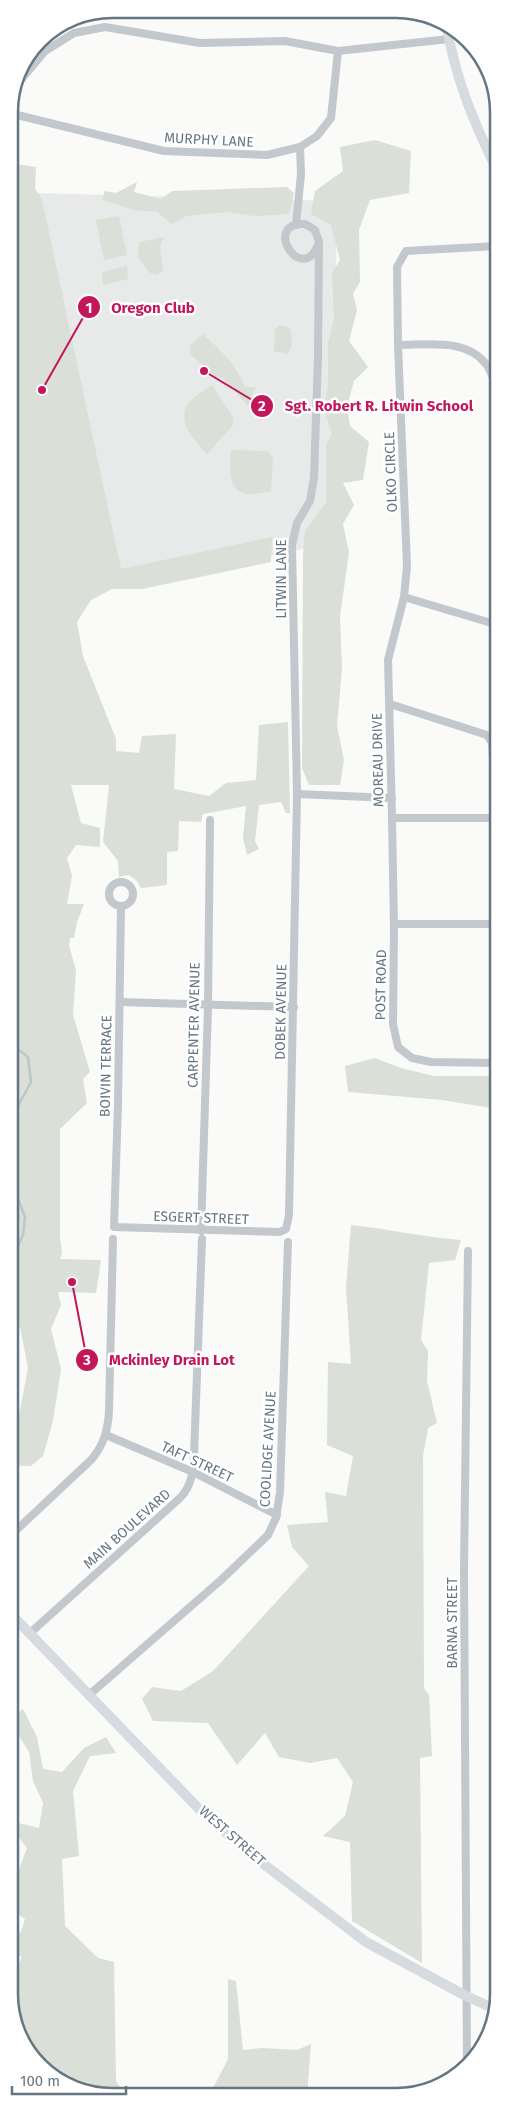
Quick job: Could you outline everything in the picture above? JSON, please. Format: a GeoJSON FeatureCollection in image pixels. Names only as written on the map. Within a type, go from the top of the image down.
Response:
{"type":"FeatureCollection","features":[{"type":"Feature","properties":{"kind":"main road"},"geometry":{"type":"LineString","coordinates":[[448,33],[461,88],[472,118],[490,155]]}},
{"type":"Feature","properties":{"kind":"main road","name":"WEST STREET"},"geometry":{"type":"LineString","coordinates":[[18,1622],[201,1811],[249,1853],[366,1942],[489,2006]]}},
{"type":"Feature","properties":{"kind":"street"},"geometry":{"type":"LineString","coordinates":[[26,74],[44,51],[74,33],[106,27],[200,42],[285,42],[338,51],[449,39]]}},
{"type":"Feature","properties":{"kind":"street","name":"MURPHY LANE"},"geometry":{"type":"LineString","coordinates":[[18,113],[164,151],[267,155],[300,147],[317,136],[331,118],[338,51]]}},
{"type":"Feature","properties":{"kind":"street"},"geometry":{"type":"LineString","coordinates":[[296,225],[301,174],[300,147]]}},
{"type":"Feature","properties":{"kind":"street"},"geometry":{"type":"LineString","coordinates":[[305,224],[313,228],[318,236],[318,245],[315,251],[306,257],[299,257],[289,252],[285,238],[290,228],[305,224]]}},
{"type":"Feature","properties":{"kind":"street","name":"LITWIN LANE"},"geometry":{"type":"LineString","coordinates":[[297,794],[292,545],[296,523],[310,501],[314,478],[318,357],[318,245]]}},
{"type":"Feature","properties":{"kind":"street","name":"OLKO CIRCLE"},"geometry":{"type":"LineString","coordinates":[[404,597],[407,566],[398,345],[397,266],[406,251],[490,246]]}},
{"type":"Feature","properties":{"kind":"street"},"geometry":{"type":"LineString","coordinates":[[398,345],[445,344],[470,349],[487,364],[490,371]]}},
{"type":"Feature","properties":{"kind":"street"},"geometry":{"type":"LineString","coordinates":[[404,597],[490,623]]}},
{"type":"Feature","properties":{"kind":"street","name":"MOREAU DRIVE"},"geometry":{"type":"LineString","coordinates":[[404,597],[388,660],[392,818],[490,818]]}},
{"type":"Feature","properties":{"kind":"street"},"geometry":{"type":"LineString","coordinates":[[390,704],[487,734],[490,739]]}},
{"type":"Feature","properties":{"kind":"street"},"geometry":{"type":"LineString","coordinates":[[297,794],[392,798]]}},
{"type":"Feature","properties":{"kind":"street","name":"DOBEK AVENUE"},"geometry":{"type":"LineString","coordinates":[[286,1230],[289,1215],[297,794]]}},
{"type":"Feature","properties":{"kind":"street","name":"POST ROAD"},"geometry":{"type":"LineString","coordinates":[[392,818],[393,1024],[395,1038],[401,1051],[412,1058],[431,1062],[489,1063]]}},
{"type":"Feature","properties":{"kind":"street","name":"CARPENTER AVENUE"},"geometry":{"type":"LineString","coordinates":[[201,1235],[208,1004],[210,820]]}},
{"type":"Feature","properties":{"kind":"street","name":"BOIVIN TERRACE"},"geometry":{"type":"LineString","coordinates":[[114,1227],[121,906]]}},
{"type":"Feature","properties":{"kind":"street"},"geometry":{"type":"LineString","coordinates":[[394,924],[490,924]]}},
{"type":"Feature","properties":{"kind":"street"},"geometry":{"type":"LineString","coordinates":[[120,1002],[294,1007]]}},
{"type":"Feature","properties":{"kind":"street","name":"ESGERT STREET"},"geometry":{"type":"LineString","coordinates":[[114,1227],[201,1235],[280,1232],[286,1230]]}},
{"type":"Feature","properties":{"kind":"street","name":"MAIN BOULEVARD"},"geometry":{"type":"LineString","coordinates":[[29,1634],[180,1498],[188,1488],[193,1472],[201,1235]]}},
{"type":"Feature","properties":{"kind":"street"},"geometry":{"type":"LineString","coordinates":[[18,1529],[92,1459],[106,1435],[109,1411],[113,1239]]}},
{"type":"Feature","properties":{"kind":"street","name":"COOLIDGE AVENUE"},"geometry":{"type":"LineString","coordinates":[[89,1695],[221,1580],[268,1535],[277,1515],[280,1492],[288,1242]]}},
{"type":"Feature","properties":{"kind":"street","name":"BARNA STREET"},"geometry":{"type":"LineString","coordinates":[[467,2056],[464,1542],[468,1251]]}},
{"type":"Feature","properties":{"kind":"street","name":"TAFT STREET"},"geometry":{"type":"LineString","coordinates":[[106,1435],[193,1472],[277,1515]]}},
{"type":"Feature","properties":{"kind":"shaded area"},"geometry":{"type":"Polygon","coordinates":[[[375,140],[411,151],[409,193],[370,200],[359,230],[360,282],[353,294],[357,310],[349,341],[368,367],[354,381],[347,407],[350,426],[369,442],[363,480],[343,483],[354,505],[343,524],[349,552],[340,617],[342,669],[337,726],[344,760],[340,785],[309,785],[302,768],[303,554],[305,531],[326,503],[326,445],[332,434],[324,407],[328,386],[328,343],[334,319],[332,273],[340,260],[331,225],[311,214],[315,191],[343,171],[340,147],[375,140]]]}},
{"type":"Feature","properties":{"kind":"shaded area"},"geometry":{"type":"Polygon","coordinates":[[[18,164],[36,167],[35,189],[42,199],[121,569],[272,537],[271,562],[142,589],[112,589],[91,600],[77,622],[83,656],[116,739],[116,751],[139,753],[142,736],[176,734],[174,789],[209,796],[226,783],[256,780],[259,725],[288,722],[290,813],[286,813],[281,802],[259,805],[255,841],[259,849],[247,855],[243,838],[246,806],[203,814],[201,822],[179,821],[178,851],[167,852],[167,885],[141,888],[136,880],[129,875],[119,877],[118,861],[103,842],[109,785],[71,785],[81,823],[100,828],[100,847],[76,845],[67,858],[72,876],[67,904],[84,904],[77,922],[74,938],[70,938],[69,946],[76,970],[73,1015],[90,1072],[83,1079],[87,1103],[60,1129],[60,1238],[62,1253],[60,1259],[101,1260],[96,1293],[58,1292],[61,1305],[51,1329],[61,1369],[53,1421],[43,1456],[31,1466],[18,1465],[18,1415],[28,1368],[20,1327],[18,1327],[18,164]]]}},
{"type":"Feature","properties":{"kind":"shaded area"},"geometry":{"type":"Polygon","coordinates":[[[137,182],[134,192],[161,199],[172,191],[287,187],[294,193],[289,214],[255,216],[226,212],[186,216],[172,224],[157,212],[134,210],[102,200],[105,191],[116,193],[137,182]]]}},
{"type":"Feature","properties":{"kind":"shaded area"},"geometry":{"type":"Polygon","coordinates":[[[35,193],[336,201],[337,542],[117,587],[35,193]]]}},
{"type":"Feature","properties":{"kind":"shaded area"},"geometry":{"type":"Polygon","coordinates":[[[119,216],[127,255],[104,260],[96,220],[119,216]]]}},
{"type":"Feature","properties":{"kind":"shaded area"},"geometry":{"type":"Polygon","coordinates":[[[164,237],[160,246],[163,271],[157,275],[150,273],[138,257],[139,242],[164,237]]]}},
{"type":"Feature","properties":{"kind":"shaded area"},"geometry":{"type":"Polygon","coordinates":[[[127,266],[128,279],[103,285],[102,272],[127,266]]]}},
{"type":"Feature","properties":{"kind":"shaded area"},"geometry":{"type":"Polygon","coordinates":[[[280,325],[290,328],[291,331],[292,341],[288,354],[274,351],[275,329],[280,325]]]}},
{"type":"Feature","properties":{"kind":"shaded area"},"geometry":{"type":"Polygon","coordinates":[[[203,334],[232,364],[245,387],[256,387],[248,406],[223,378],[216,377],[191,355],[190,346],[203,334]]]}},
{"type":"Feature","properties":{"kind":"shaded area"},"geometry":{"type":"Polygon","coordinates":[[[212,385],[234,419],[233,425],[207,454],[189,432],[184,419],[189,402],[212,385]]]}},
{"type":"Feature","properties":{"kind":"shaded area"},"geometry":{"type":"Polygon","coordinates":[[[231,450],[267,451],[273,457],[271,491],[247,494],[235,488],[231,476],[231,450]]]}},
{"type":"Feature","properties":{"kind":"shaded area"},"geometry":{"type":"Polygon","coordinates":[[[375,1058],[401,1068],[434,1076],[489,1076],[489,1108],[442,1100],[348,1092],[345,1066],[375,1058]]]}},
{"type":"Feature","properties":{"kind":"shaded area"},"geometry":{"type":"Polygon","coordinates":[[[351,1225],[461,1240],[455,1260],[429,1263],[421,1340],[428,1351],[427,1381],[437,1423],[428,1428],[423,1456],[424,1688],[429,1695],[432,1756],[420,1758],[422,1963],[352,1921],[350,1842],[323,1836],[345,1816],[353,1782],[337,1758],[310,1763],[279,1757],[265,1733],[237,1765],[208,1723],[153,1721],[142,1699],[152,1687],[181,1691],[213,1671],[309,1566],[292,1547],[287,1525],[328,1522],[325,1492],[346,1496],[353,1456],[327,1445],[328,1362],[351,1364],[346,1288],[351,1225]]]}},
{"type":"Feature","properties":{"kind":"shaded area"},"geometry":{"type":"Polygon","coordinates":[[[23,1709],[37,1737],[43,1769],[62,1772],[84,1748],[106,1737],[116,1753],[90,1756],[73,1791],[79,1856],[62,1859],[65,1926],[98,1958],[114,1962],[116,2081],[121,2088],[93,2087],[59,2073],[33,2047],[19,2013],[18,1965],[22,1957],[18,1956],[18,1933],[21,1932],[25,1919],[18,1914],[18,1872],[27,1848],[18,1836],[18,1823],[39,1828],[43,1803],[33,1781],[29,1752],[18,1735],[18,1713],[23,1709]]]}},
{"type":"Feature","properties":{"kind":"shaded area"},"geometry":{"type":"Polygon","coordinates":[[[228,1979],[236,1981],[243,2050],[262,2048],[297,2050],[311,2044],[308,2088],[213,2088],[228,2059],[228,1979]]]}},
{"type":"Feature","properties":{"kind":"waterway"},"geometry":{"type":"LineString","coordinates":[[18,1049],[28,1057],[31,1082],[18,1106]]}},
{"type":"Feature","properties":{"kind":"waterway"},"geometry":{"type":"LineString","coordinates":[[18,1199],[25,1217],[23,1235],[18,1246]]}},
{"type":"Feature","properties":{"kind":"place","name":"Sgt. Robert R. Litwin School"},"geometry":{"type":"Point","coordinates":[204,371]}},
{"type":"Feature","properties":{"kind":"place","name":"Oregon Club"},"geometry":{"type":"Point","coordinates":[42,390]}},
{"type":"Feature","properties":{"kind":"place","name":"Mckinley Drain Lot"},"geometry":{"type":"Point","coordinates":[72,1282]}}]}
